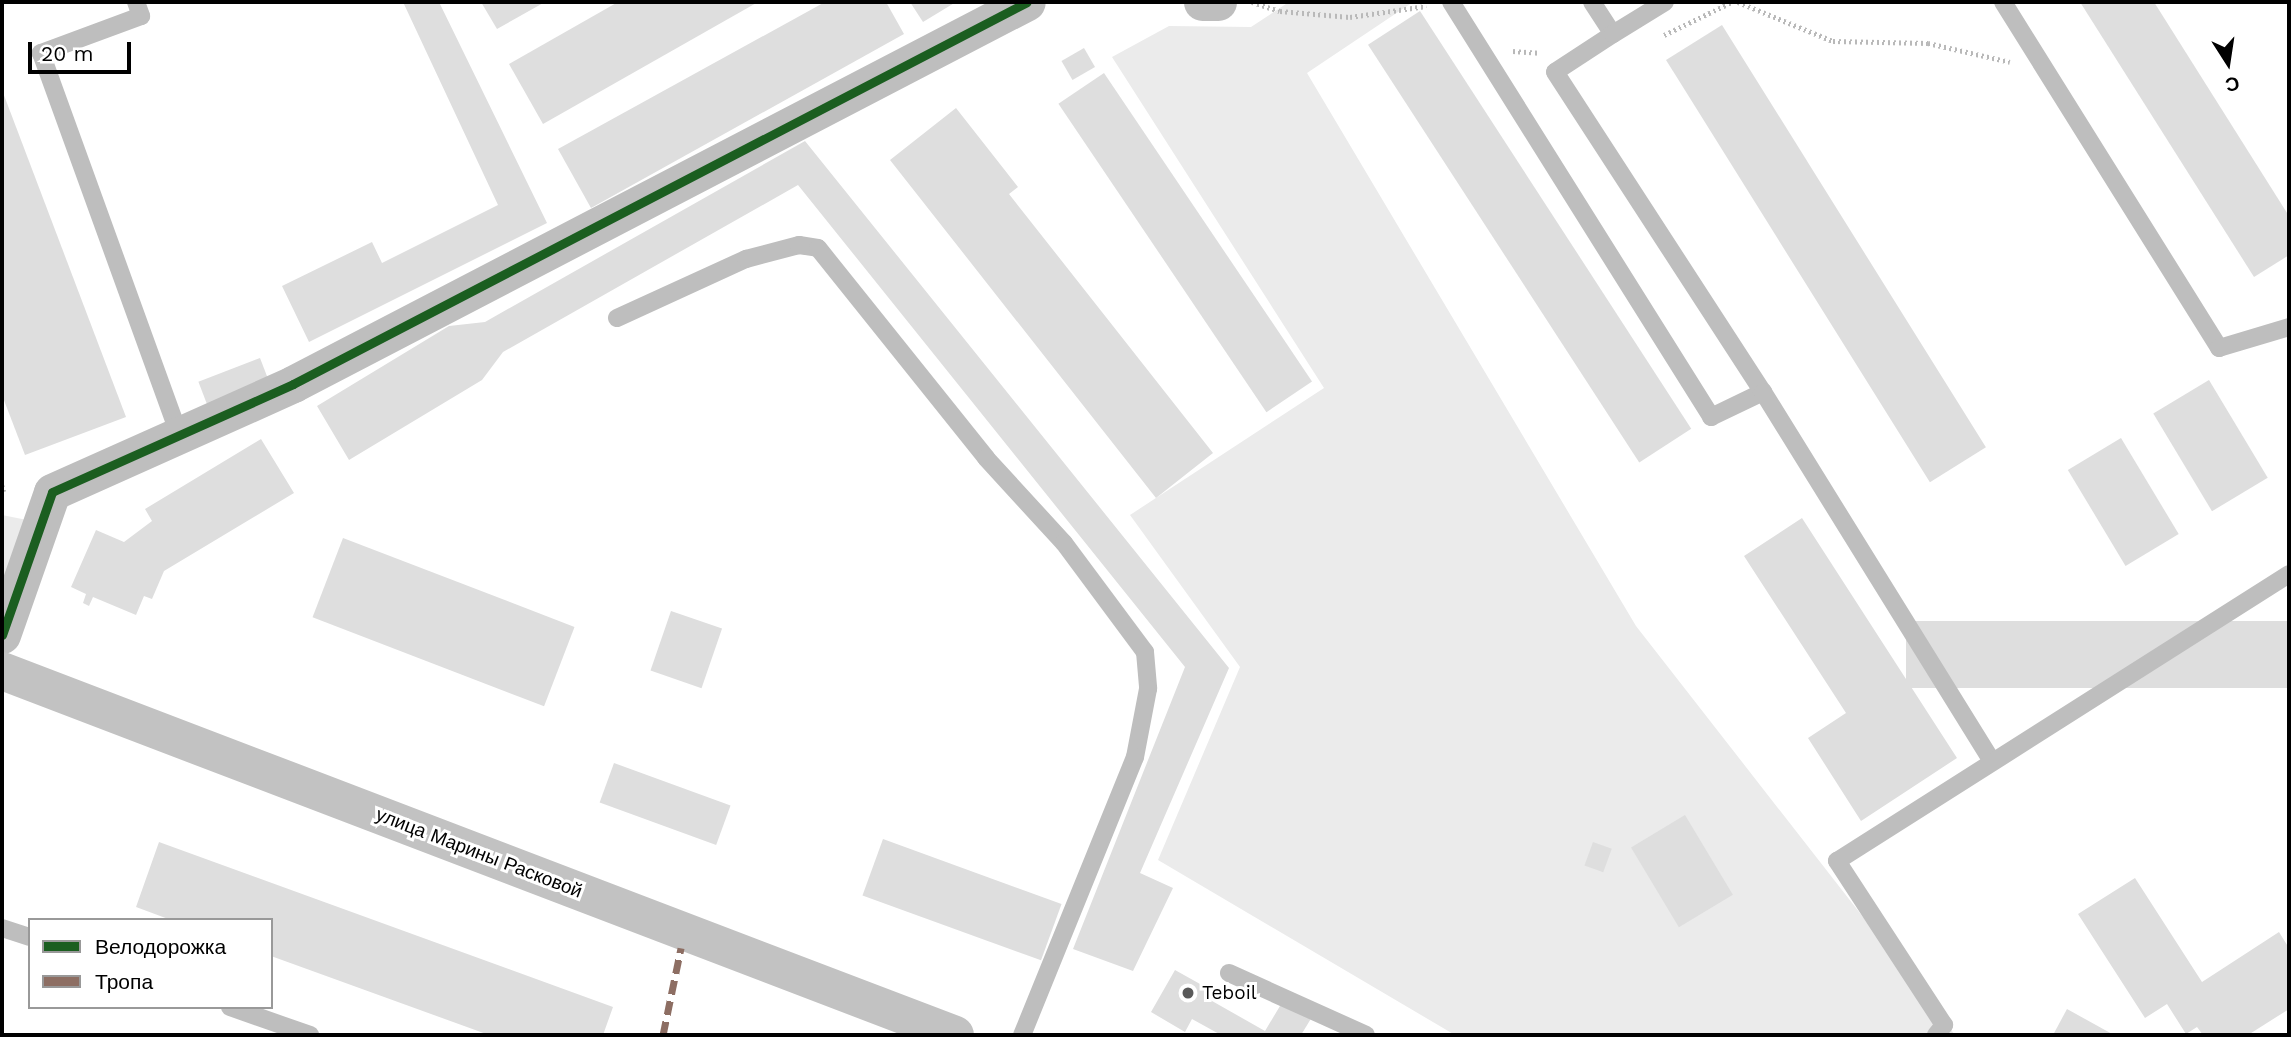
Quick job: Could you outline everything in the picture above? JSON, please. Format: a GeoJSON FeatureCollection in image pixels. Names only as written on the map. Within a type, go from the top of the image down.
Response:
{"type":"FeatureCollection","features":[{"type":"Feature","properties":{"kind":"main road","name":"улица Марины Расковой"},"geometry":{"type":"LineString","coordinates":[[2,671],[956,1035]]}},
{"type":"Feature","properties":{"kind":"street"},"geometry":{"type":"LineString","coordinates":[[2,635],[52,492],[180,438],[293,384],[1027,2]]}},
{"type":"Feature","properties":{"kind":"street"},"geometry":{"type":"LineString","coordinates":[[1202,2],[1218,2]]}},
{"type":"Feature","properties":{"kind":"lane"},"geometry":{"type":"LineString","coordinates":[[136,2],[141,16],[41,53],[180,438]]}},
{"type":"Feature","properties":{"kind":"lane"},"geometry":{"type":"LineString","coordinates":[[1451,2],[1711,417],[1763,392]]}},
{"type":"Feature","properties":{"kind":"lane"},"geometry":{"type":"LineString","coordinates":[[1592,2],[1613,34]]}},
{"type":"Feature","properties":{"kind":"lane"},"geometry":{"type":"LineString","coordinates":[[1665,2],[1555,72],[1763,392],[1992,761]]}},
{"type":"Feature","properties":{"kind":"lane"},"geometry":{"type":"LineString","coordinates":[[2003,2],[2218,348],[2289,327]]}},
{"type":"Feature","properties":{"kind":"lane"},"geometry":{"type":"LineString","coordinates":[[617,318],[746,259],[799,245],[818,248],[986,458],[1064,543],[1144,652],[1148,690],[1135,757],[1022,1035]]}},
{"type":"Feature","properties":{"kind":"lane"},"geometry":{"type":"LineString","coordinates":[[1936,1035],[1944,1025],[1837,861],[2289,575]]}},
{"type":"Feature","properties":{"kind":"lane"},"geometry":{"type":"LineString","coordinates":[[2,928],[28,936]]}},
{"type":"Feature","properties":{"kind":"lane"},"geometry":{"type":"LineString","coordinates":[[1229,973],[1366,1035]]}},
{"type":"Feature","properties":{"kind":"lane"},"geometry":{"type":"LineString","coordinates":[[236,1009],[310,1035]]}},
{"type":"Feature","properties":{"kind":"path"},"geometry":{"type":"LineString","coordinates":[[1738,2],[1833,41],[1928,43],[2049,75]]}},
{"type":"Feature","properties":{"kind":"path"},"geometry":{"type":"LineString","coordinates":[[2,485],[4,492]]}},
{"type":"Feature","properties":{"kind":"shaded area"},"geometry":{"type":"Polygon","coordinates":[[[1289,2],[1413,2],[1307,73],[1636,626],[1955,1035],[1455,1035],[1158,860],[1240,667],[1130,515],[1324,388],[1112,57],[1169,26],[1251,27],[1289,2]]]}},
{"type":"Feature","properties":{"kind":"shaded area"},"geometry":{"type":"Polygon","coordinates":[[[2,515],[27,520],[2,601],[2,515]]]}},
{"type":"Feature","properties":{"kind":"building"},"geometry":{"type":"Polygon","coordinates":[[[403,2],[439,2],[547,223],[309,342],[282,286],[372,242],[382,263],[498,205],[403,2]]]}},
{"type":"Feature","properties":{"kind":"building"},"geometry":{"type":"Polygon","coordinates":[[[481,2],[545,2],[497,29],[481,2]]]}},
{"type":"Feature","properties":{"kind":"building"},"geometry":{"type":"Polygon","coordinates":[[[618,2],[758,2],[543,124],[509,64],[618,2]]]}},
{"type":"Feature","properties":{"kind":"building"},"geometry":{"type":"Polygon","coordinates":[[[825,2],[886,2],[904,34],[591,208],[558,149],[825,2]]]}},
{"type":"Feature","properties":{"kind":"building"},"geometry":{"type":"Polygon","coordinates":[[[910,2],[956,2],[923,22],[910,2]]]}},
{"type":"Feature","properties":{"kind":"building"},"geometry":{"type":"Polygon","coordinates":[[[2080,2],[2154,2],[2289,216],[2289,255],[2254,277],[2080,2]]]}},
{"type":"Feature","properties":{"kind":"building"},"geometry":{"type":"Polygon","coordinates":[[[1420,11],[1691,429],[1639,462],[1368,45],[1420,11]]]}},
{"type":"Feature","properties":{"kind":"building"},"geometry":{"type":"Polygon","coordinates":[[[1722,25],[1986,447],[1930,482],[1666,60],[1722,25]]]}},
{"type":"Feature","properties":{"kind":"building"},"geometry":{"type":"Polygon","coordinates":[[[1084,48],[1095,67],[1072,80],[1061,61],[1084,48]]]}},
{"type":"Feature","properties":{"kind":"building"},"geometry":{"type":"Polygon","coordinates":[[[1104,73],[1312,381],[1266,412],[1058,104],[1104,73]]]}},
{"type":"Feature","properties":{"kind":"building"},"geometry":{"type":"Polygon","coordinates":[[[2,90],[126,417],[25,455],[2,395],[2,90]]]}},
{"type":"Feature","properties":{"kind":"building"},"geometry":{"type":"Polygon","coordinates":[[[956,108],[1018,187],[1009,194],[1213,453],[1156,498],[890,160],[956,108]]]}},
{"type":"Feature","properties":{"kind":"building"},"geometry":{"type":"Polygon","coordinates":[[[805,141],[1229,668],[1140,873],[1173,888],[1133,971],[1073,949],[1185,667],[798,185],[503,352],[482,380],[349,460],[317,406],[449,326],[485,322],[805,141]]]}},
{"type":"Feature","properties":{"kind":"building"},"geometry":{"type":"Polygon","coordinates":[[[260,358],[271,386],[209,410],[198,382],[260,358]]]}},
{"type":"Feature","properties":{"kind":"building"},"geometry":{"type":"Polygon","coordinates":[[[2209,380],[2268,478],[2212,511],[2153,413],[2209,380]]]}},
{"type":"Feature","properties":{"kind":"building"},"geometry":{"type":"Polygon","coordinates":[[[2121,438],[2179,534],[2126,566],[2068,470],[2121,438]]]}},
{"type":"Feature","properties":{"kind":"building"},"geometry":{"type":"Polygon","coordinates":[[[261,439],[294,493],[164,571],[152,599],[144,596],[136,615],[93,597],[89,606],[83,603],[86,594],[71,587],[96,530],[124,542],[152,521],[145,509],[261,439]]]}},
{"type":"Feature","properties":{"kind":"building"},"geometry":{"type":"Polygon","coordinates":[[[1802,518],[1957,758],[1861,821],[1808,738],[1846,713],[1744,556],[1802,518]]]}},
{"type":"Feature","properties":{"kind":"building"},"geometry":{"type":"Polygon","coordinates":[[[343,538],[575,627],[544,706],[313,617],[343,538]]]}},
{"type":"Feature","properties":{"kind":"building"},"geometry":{"type":"Polygon","coordinates":[[[671,611],[722,629],[702,688],[650,671],[671,611]]]}},
{"type":"Feature","properties":{"kind":"building"},"geometry":{"type":"Polygon","coordinates":[[[1906,621],[2289,621],[2289,688],[1906,688],[1906,621]]]}},
{"type":"Feature","properties":{"kind":"building"},"geometry":{"type":"Polygon","coordinates":[[[614,763],[731,805],[716,845],[600,802],[614,763]]]}},
{"type":"Feature","properties":{"kind":"building"},"geometry":{"type":"Polygon","coordinates":[[[1685,815],[1733,895],[1679,927],[1631,847],[1685,815]]]}},
{"type":"Feature","properties":{"kind":"building"},"geometry":{"type":"Polygon","coordinates":[[[883,839],[1062,904],[1041,960],[862,895],[883,839]]]}},
{"type":"Feature","properties":{"kind":"building"},"geometry":{"type":"Polygon","coordinates":[[[159,842],[613,1007],[603,1035],[489,1035],[273,957],[273,918],[166,918],[136,907],[159,842]]]}},
{"type":"Feature","properties":{"kind":"building"},"geometry":{"type":"Polygon","coordinates":[[[1593,842],[1612,849],[1603,872],[1584,865],[1593,842]]]}},
{"type":"Feature","properties":{"kind":"building"},"geometry":{"type":"Polygon","coordinates":[[[2135,878],[2202,982],[2279,932],[2289,948],[2289,1009],[2248,1035],[2203,1035],[2197,1027],[2186,1034],[2167,1004],[2145,1018],[2078,914],[2135,878]]]}},
{"type":"Feature","properties":{"kind":"building"},"geometry":{"type":"Polygon","coordinates":[[[1175,970],[1209,989],[1205,997],[1265,1031],[1283,1001],[1312,1017],[1301,1035],[1221,1035],[1192,1019],[1185,1032],[1151,1012],[1175,970]]]}},
{"type":"Feature","properties":{"kind":"building"},"geometry":{"type":"Polygon","coordinates":[[[2067,1009],[2114,1035],[2053,1035],[2067,1009]]]}},
{"type":"Feature","properties":{"kind":"marked path"},"geometry":{"type":"LineString","coordinates":[[663,1035],[681,948]]}},
{"type":"Feature","properties":{"kind":"cycle path"},"geometry":{"type":"LineString","coordinates":[[2,635],[52,492],[293,384],[1027,2]]}},
{"type":"Feature","properties":{"kind":"place","name":"Teboil"},"geometry":{"type":"Point","coordinates":[1188,993]}}]}
